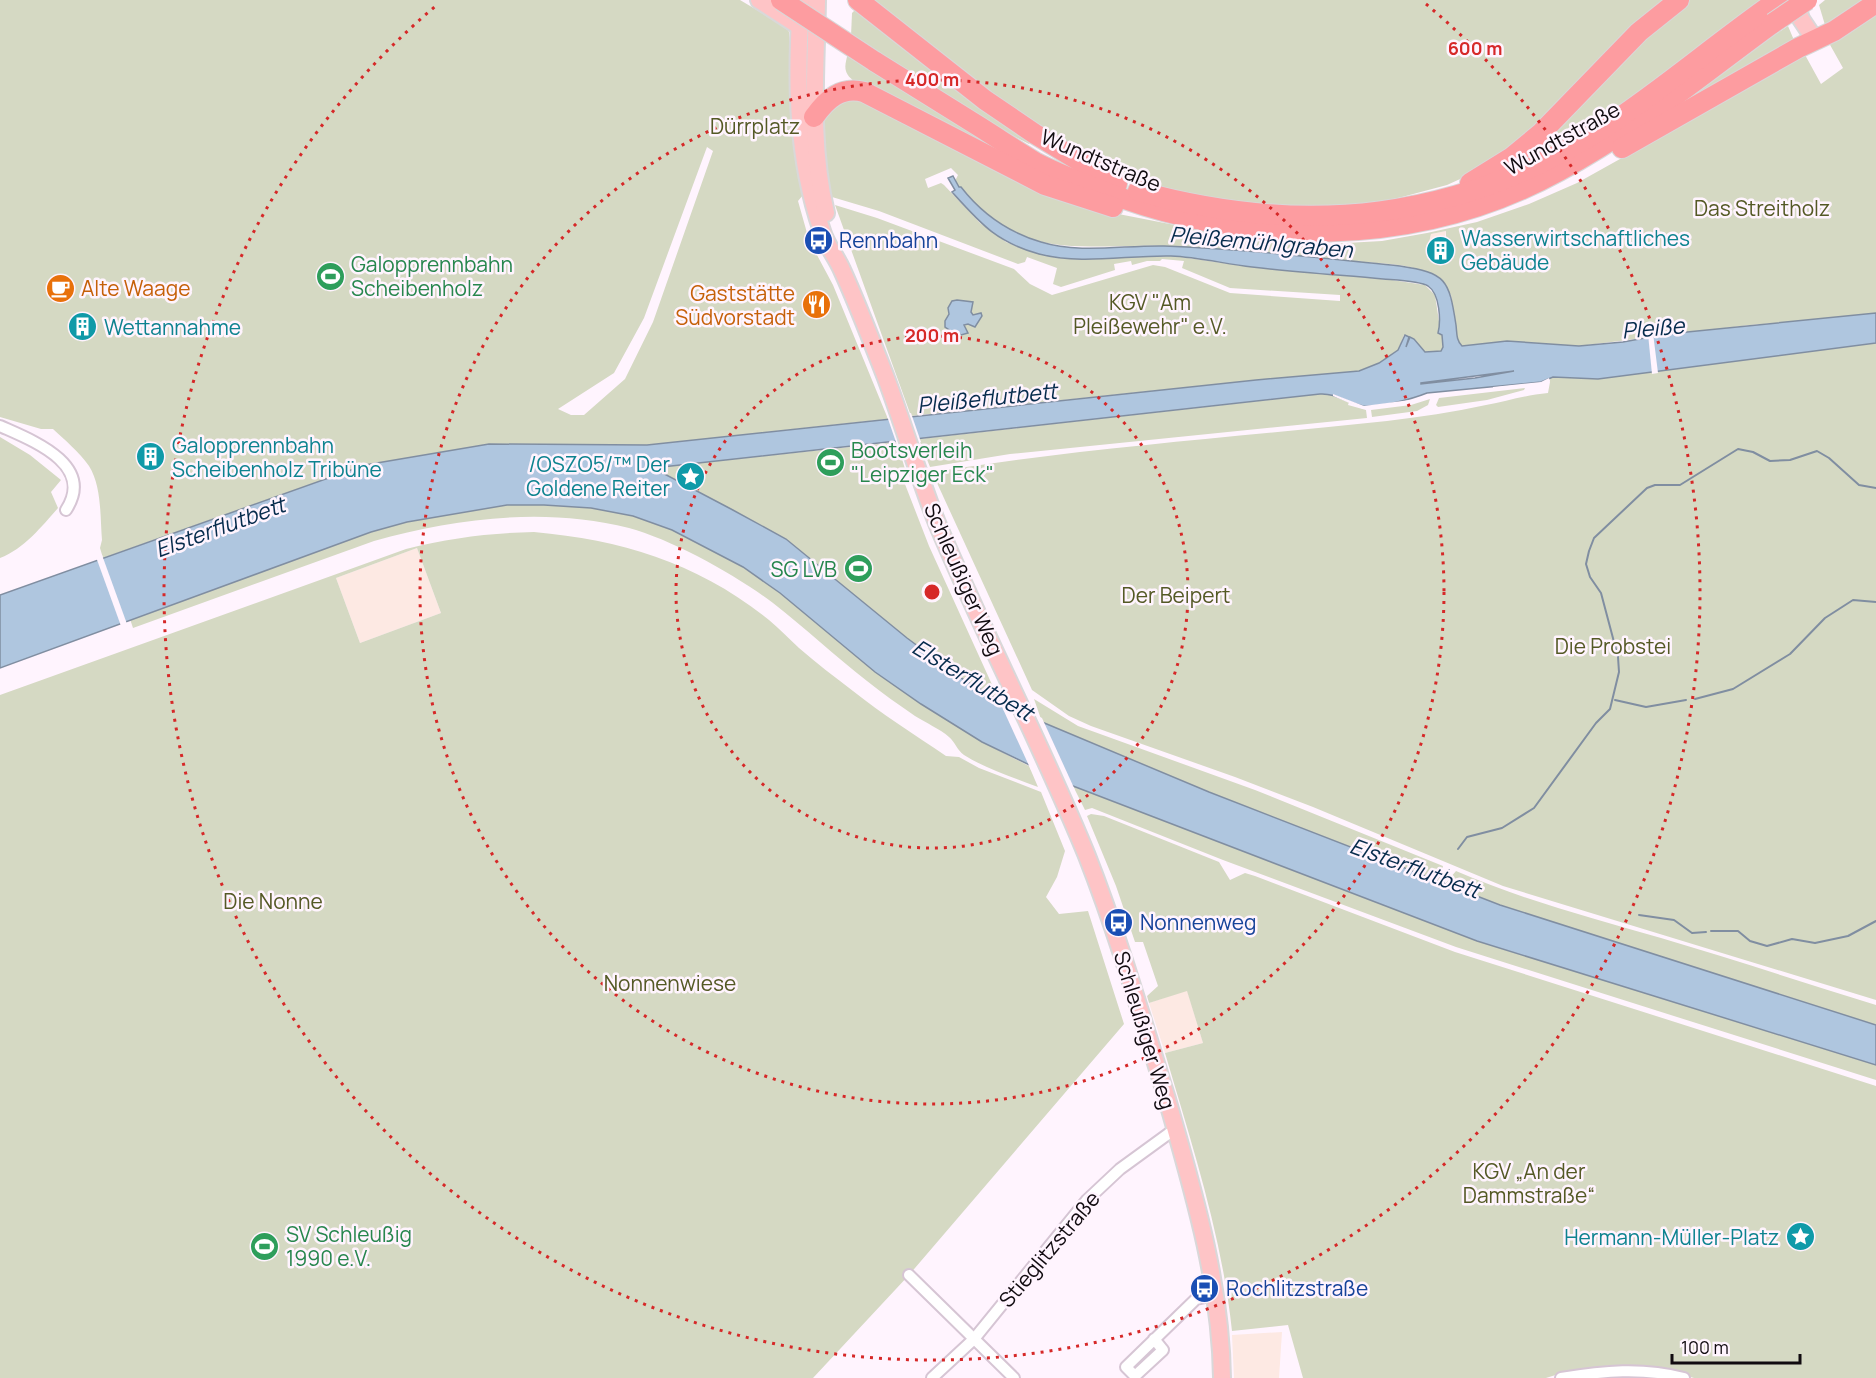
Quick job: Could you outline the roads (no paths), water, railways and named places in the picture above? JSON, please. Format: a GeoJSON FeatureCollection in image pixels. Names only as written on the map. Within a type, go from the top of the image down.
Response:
{"type":"FeatureCollection","features":[{"type":"Feature","properties":{"kind":"highway","name":"Wundtstraße"},"geometry":{"type":"LineString","coordinates":[[781,0],[1035,161],[1071,179],[1131,202],[1187,218],[1244,228],[1296,232],[1382,228],[1425,220],[1476,206],[1527,187],[1558,172],[1624,133],[1773,10]]}},
{"type":"Feature","properties":{"kind":"highway"},"geometry":{"type":"LineString","coordinates":[[858,0],[985,100],[1035,134],[1117,184]]}},
{"type":"Feature","properties":{"kind":"highway"},"geometry":{"type":"LineString","coordinates":[[1438,201],[1512,157],[1534,139],[1639,32],[1679,0]]}},
{"type":"Feature","properties":{"kind":"highway","name":"Wundtstraße"},"geometry":{"type":"LineString","coordinates":[[969,120],[1039,153],[1117,184],[1187,203],[1262,215],[1310,217],[1373,213],[1438,201],[1502,180],[1545,162],[1636,105],[1773,10],[1806,0]]}},
{"type":"Feature","properties":{"kind":"highway"},"geometry":{"type":"LineString","coordinates":[[1558,172],[1610,154],[1834,31],[1876,3]]}},
{"type":"Feature","properties":{"kind":"highway"},"geometry":{"type":"LineString","coordinates":[[814,117],[821,107],[838,92],[856,90],[870,95],[1045,185],[1071,195],[1126,210],[1187,218]]}},
{"type":"Feature","properties":{"kind":"main road"},"geometry":{"type":"LineString","coordinates":[[759,0],[799,26]]}},
{"type":"Feature","properties":{"kind":"main road","name":"Schleußiger Weg"},"geometry":{"type":"LineString","coordinates":[[801,0],[799,104],[805,170],[823,237],[839,263]]}},
{"type":"Feature","properties":{"kind":"main road","name":"Schleußiger Weg"},"geometry":{"type":"LineString","coordinates":[[817,0],[814,117],[816,150],[822,197],[839,263],[891,393],[936,520],[1059,793],[1108,916],[1175,1130],[1206,1247],[1220,1334],[1222,1378]]}},
{"type":"Feature","properties":{"kind":"main road"},"geometry":{"type":"LineString","coordinates":[[1795,0],[1801,19],[1815,40]]}},
{"type":"Feature","properties":{"kind":"main road"},"geometry":{"type":"LineString","coordinates":[[1806,0],[1815,40]]}},
{"type":"Feature","properties":{"kind":"street"},"geometry":{"type":"LineString","coordinates":[[0,426],[51,451],[66,468],[74,487],[66,510]]}},
{"type":"Feature","properties":{"kind":"street","name":"Stieglitzstraße"},"geometry":{"type":"LineString","coordinates":[[932,1378],[974,1339],[1087,1200],[1120,1169],[1175,1130]]}},
{"type":"Feature","properties":{"kind":"street"},"geometry":{"type":"LineString","coordinates":[[909,1275],[1014,1378]]}},
{"type":"Feature","properties":{"kind":"street"},"geometry":{"type":"LineString","coordinates":[[1134,1377],[1126,1367],[1196,1299],[1215,1295]]}},
{"type":"Feature","properties":{"kind":"street"},"geometry":{"type":"LineString","coordinates":[[1561,1378],[1609,1370],[1643,1370],[1684,1378]]}},
{"type":"Feature","properties":{"kind":"water","name":"Elsterflutbett"},"geometry":{"type":"Polygon","coordinates":[[[953,176],[959,187],[996,221],[1029,238],[1056,246],[1087,248],[1164,246],[1223,249],[1400,266],[1427,272],[1443,281],[1447,288],[1451,297],[1458,339],[1462,346],[1507,341],[1579,346],[1623,342],[1667,334],[1876,313],[1876,343],[1598,379],[1553,377],[1541,382],[1427,393],[1378,406],[1357,405],[1331,395],[1320,394],[653,468],[786,539],[907,638],[961,678],[1042,722],[1209,792],[1500,905],[1876,1025],[1876,1065],[1477,941],[1073,786],[982,742],[921,704],[875,672],[780,593],[743,567],[672,530],[633,516],[591,508],[507,505],[407,522],[371,532],[0,668],[0,595],[365,465],[489,444],[647,445],[1359,371],[1379,363],[1398,350],[1405,335],[1409,337],[1406,347],[1410,337],[1425,352],[1441,351],[1443,347],[1442,335],[1438,333],[1437,301],[1432,290],[1424,284],[1252,267],[1181,257],[1072,259],[1039,254],[1011,244],[990,231],[952,192],[955,190],[948,178],[953,176]],[[1514,371],[1421,384],[1475,378],[1514,371]]]}},
{"type":"Feature","properties":{"kind":"water"},"geometry":{"type":"Polygon","coordinates":[[[952,301],[973,302],[971,312],[973,315],[981,313],[982,316],[975,327],[964,325],[968,333],[961,335],[945,327],[949,314],[948,308],[952,301]]]}},
{"type":"Feature","properties":{"kind":"waterway"},"geometry":{"type":"LineString","coordinates":[[1458,849],[1467,837],[1502,828],[1534,808],[1596,723],[1610,709],[1619,672],[1618,657],[1601,593],[1590,577],[1586,564],[1594,538],[1647,488],[1655,485],[1680,485],[1738,449],[1753,452],[1770,461],[1790,460],[1817,451],[1829,458],[1859,485],[1876,488]]}},
{"type":"Feature","properties":{"kind":"waterway"},"geometry":{"type":"LineString","coordinates":[[1695,699],[1733,689],[1790,654],[1825,618],[1853,600],[1876,602]]}},
{"type":"Feature","properties":{"kind":"waterway"},"geometry":{"type":"LineString","coordinates":[[1615,700],[1646,707],[1686,700]]}},
{"type":"Feature","properties":{"kind":"waterway","name":"Elsterflutbett"},"geometry":{"type":"LineString","coordinates":[[1443,883],[1449,870]]}},
{"type":"Feature","properties":{"kind":"waterway"},"geometry":{"type":"LineString","coordinates":[[1639,915],[1674,920],[1692,933],[1706,932]]}},
{"type":"Feature","properties":{"kind":"waterway"},"geometry":{"type":"LineString","coordinates":[[1711,931],[1738,931],[1750,941],[1767,946],[1792,939],[1815,943],[1848,936],[1876,921]]}},
{"type":"Feature","properties":{"kind":"place","name":"Rennbahn"},"geometry":{"type":"Point","coordinates":[818,240]}},
{"type":"Feature","properties":{"kind":"place","name":"Wasserwirtschaftliches Gebäude"},"geometry":{"type":"Point","coordinates":[1440,250]}},
{"type":"Feature","properties":{"kind":"place","name":"Galopprennbahn Scheibenholz"},"geometry":{"type":"Point","coordinates":[330,276]}},
{"type":"Feature","properties":{"kind":"place","name":"Alte Waage"},"geometry":{"type":"Point","coordinates":[60,288]}},
{"type":"Feature","properties":{"kind":"place","name":"Gaststätte Südvorstadt"},"geometry":{"type":"Point","coordinates":[816,305]}},
{"type":"Feature","properties":{"kind":"place","name":"Wettannahme"},"geometry":{"type":"Point","coordinates":[83,327]}},
{"type":"Feature","properties":{"kind":"place","name":"Galopprennbahn Scheibenholz Tribüne"},"geometry":{"type":"Point","coordinates":[151,457]}},
{"type":"Feature","properties":{"kind":"place","name":"Bootsverleih \"Leipziger Eck\""},"geometry":{"type":"Point","coordinates":[830,462]}},
{"type":"Feature","properties":{"kind":"place","name":"/OSZO5/™ Der Goldene Reiter"},"geometry":{"type":"Point","coordinates":[691,476]}},
{"type":"Feature","properties":{"kind":"place","name":"SG LVB"},"geometry":{"type":"Point","coordinates":[858,569]}},
{"type":"Feature","properties":{"kind":"place","name":"Nonnenweg"},"geometry":{"type":"Point","coordinates":[1119,922]}},
{"type":"Feature","properties":{"kind":"place","name":"Hermann-Müller-Platz"},"geometry":{"type":"Point","coordinates":[1800,1237]}},
{"type":"Feature","properties":{"kind":"place","name":"SV Schleußig 1990 e.V."},"geometry":{"type":"Point","coordinates":[265,1246]}},
{"type":"Feature","properties":{"kind":"place","name":"Rochlitzstraße"},"geometry":{"type":"Point","coordinates":[1205,1288]}},
{"type":"Feature","properties":{"kind":"park label","name":"Dürrplatz"},"geometry":{"type":"Point","coordinates":[755,126]}},
{"type":"Feature","properties":{"kind":"park label","name":"Das Streitholz"},"geometry":{"type":"Point","coordinates":[1762,208]}},
{"type":"Feature","properties":{"kind":"park label","name":"KGV \"Am Pleißewehr\" e.V."},"geometry":{"type":"Point","coordinates":[1150,314]}},
{"type":"Feature","properties":{"kind":"park label","name":"Der Beipert"},"geometry":{"type":"Point","coordinates":[1176,595]}},
{"type":"Feature","properties":{"kind":"park label","name":"Die Probstei"},"geometry":{"type":"Point","coordinates":[1613,646]}},
{"type":"Feature","properties":{"kind":"park label","name":"Die Nonne"},"geometry":{"type":"Point","coordinates":[273,901]}},
{"type":"Feature","properties":{"kind":"park label","name":"Nonnenwiese"},"geometry":{"type":"Point","coordinates":[670,983]}},
{"type":"Feature","properties":{"kind":"park label","name":"KGV „An der Dammstraße“"},"geometry":{"type":"Point","coordinates":[1529,1183]}},
{"type":"Feature","properties":{"kind":"water label","name":"Pleißemühlgraben"},"geometry":{"type":"Point","coordinates":[1261,242]}},
{"type":"Feature","properties":{"kind":"water label","name":"Pleiße"},"geometry":{"type":"Point","coordinates":[1653,328]}},
{"type":"Feature","properties":{"kind":"water label","name":"Pleißeflutbett"},"geometry":{"type":"Point","coordinates":[987,398]}}]}
